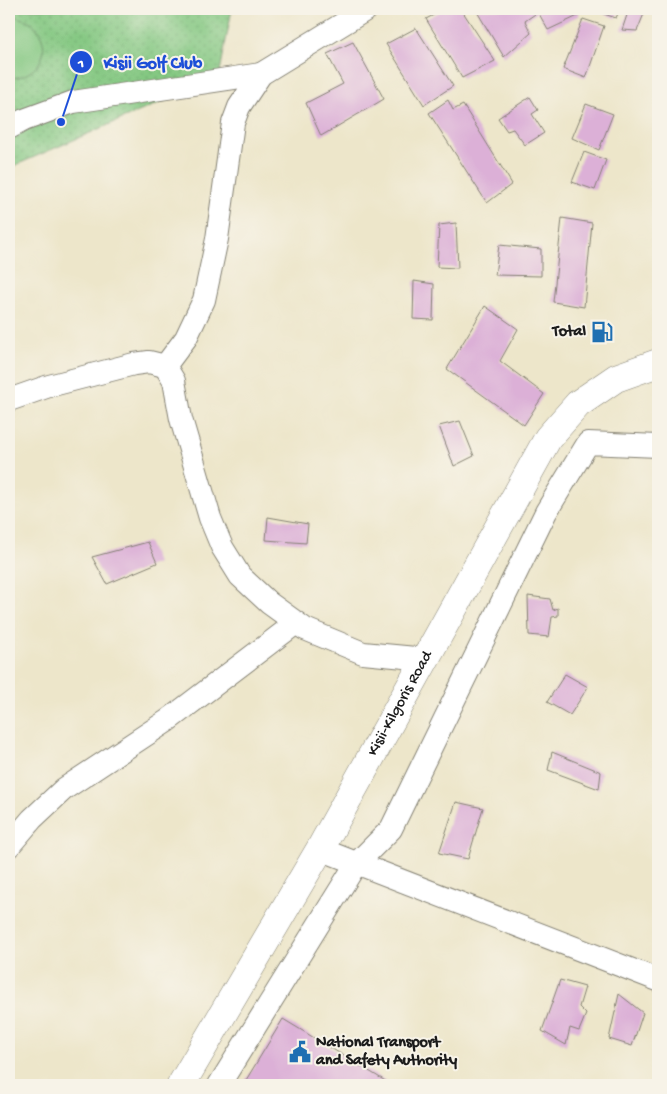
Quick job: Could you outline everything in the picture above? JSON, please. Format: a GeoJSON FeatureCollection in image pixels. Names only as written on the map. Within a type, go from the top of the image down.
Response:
{"type":"FeatureCollection","features":[{"type":"Feature","properties":{"kind":"main road","name":"Kisii-Kilgoris Road"},"geometry":{"type":"LineString","coordinates":[[182,1085],[320,850],[548,438],[578,404],[608,383],[616,378],[658,363]]}},
{"type":"Feature","properties":{"kind":"street"},"geometry":{"type":"LineString","coordinates":[[9,128],[24,120],[73,102],[260,74],[367,9]]}},
{"type":"Feature","properties":{"kind":"street"},"geometry":{"type":"LineString","coordinates":[[165,366],[186,338],[204,300],[218,240],[233,124],[238,107],[260,74]]}},
{"type":"Feature","properties":{"kind":"street"},"geometry":{"type":"LineString","coordinates":[[9,400],[49,386],[134,364],[149,362],[165,366],[174,381],[182,419],[210,518],[222,547],[240,576],[269,603],[305,629],[363,653],[426,659]]}},
{"type":"Feature","properties":{"kind":"street"},"geometry":{"type":"LineString","coordinates":[[219,1085],[356,864],[391,829],[541,520],[588,443],[658,446]]}},
{"type":"Feature","properties":{"kind":"street"},"geometry":{"type":"LineString","coordinates":[[9,846],[32,819],[64,789],[167,721],[296,623]]}},
{"type":"Feature","properties":{"kind":"street"},"geometry":{"type":"LineString","coordinates":[[320,850],[658,980]]}},
{"type":"Feature","properties":{"kind":"green space"},"geometry":{"type":"Polygon","coordinates":[[[9,9],[232,9],[219,77],[9,168],[9,9]]]}},
{"type":"Feature","properties":{"kind":"green space"},"geometry":{"type":"Polygon","coordinates":[[[12,15],[33,24],[40,33],[43,52],[41,60],[29,73],[20,77],[9,78],[9,16],[12,15]]]}},
{"type":"Feature","properties":{"kind":"building"},"geometry":{"type":"Polygon","coordinates":[[[445,9],[461,9],[495,61],[462,78],[426,19],[445,9]]]}},
{"type":"Feature","properties":{"kind":"building"},"geometry":{"type":"Polygon","coordinates":[[[575,9],[580,15],[548,30],[538,12],[525,21],[531,33],[504,57],[476,10],[575,9]]]}},
{"type":"Feature","properties":{"kind":"building"},"geometry":{"type":"Polygon","coordinates":[[[602,9],[620,9],[616,18],[601,13],[602,9]]]}},
{"type":"Feature","properties":{"kind":"building"},"geometry":{"type":"Polygon","coordinates":[[[629,9],[646,9],[637,31],[622,30],[629,9]]]}},
{"type":"Feature","properties":{"kind":"building"},"geometry":{"type":"Polygon","coordinates":[[[583,19],[604,26],[586,78],[563,69],[583,19]]]}},
{"type":"Feature","properties":{"kind":"building"},"geometry":{"type":"Polygon","coordinates":[[[416,28],[453,86],[424,105],[386,44],[416,28]]]}},
{"type":"Feature","properties":{"kind":"building"},"geometry":{"type":"Polygon","coordinates":[[[353,42],[384,99],[321,136],[306,103],[343,84],[327,54],[353,42]]]}},
{"type":"Feature","properties":{"kind":"building"},"geometry":{"type":"Polygon","coordinates":[[[530,97],[538,110],[532,114],[544,133],[525,145],[513,129],[507,131],[498,118],[530,97]]]}},
{"type":"Feature","properties":{"kind":"building"},"geometry":{"type":"Polygon","coordinates":[[[448,100],[453,110],[463,105],[512,184],[487,203],[429,113],[448,100]]]}},
{"type":"Feature","properties":{"kind":"building"},"geometry":{"type":"Polygon","coordinates":[[[586,104],[613,114],[599,150],[572,138],[586,104]]]}},
{"type":"Feature","properties":{"kind":"building"},"geometry":{"type":"Polygon","coordinates":[[[584,152],[606,160],[595,190],[572,182],[584,152]]]}},
{"type":"Feature","properties":{"kind":"building"},"geometry":{"type":"Polygon","coordinates":[[[562,218],[592,223],[584,307],[553,302],[562,218]]]}},
{"type":"Feature","properties":{"kind":"building"},"geometry":{"type":"Polygon","coordinates":[[[456,223],[458,268],[437,267],[439,225],[456,223]]]}},
{"type":"Feature","properties":{"kind":"building"},"geometry":{"type":"Polygon","coordinates":[[[499,245],[541,249],[541,276],[495,275],[499,245]]]}},
{"type":"Feature","properties":{"kind":"building"},"geometry":{"type":"Polygon","coordinates":[[[414,281],[434,284],[433,320],[413,319],[414,281]]]}},
{"type":"Feature","properties":{"kind":"building"},"geometry":{"type":"Polygon","coordinates":[[[485,306],[518,329],[500,361],[544,394],[524,425],[447,369],[485,306]]]}},
{"type":"Feature","properties":{"kind":"building"},"geometry":{"type":"Polygon","coordinates":[[[460,421],[474,456],[454,466],[439,426],[460,421]]]}},
{"type":"Feature","properties":{"kind":"building"},"geometry":{"type":"Polygon","coordinates":[[[268,517],[308,524],[306,543],[266,540],[268,517]]]}},
{"type":"Feature","properties":{"kind":"building"},"geometry":{"type":"Polygon","coordinates":[[[148,542],[157,563],[107,584],[92,557],[148,542]]]}},
{"type":"Feature","properties":{"kind":"building"},"geometry":{"type":"Polygon","coordinates":[[[528,596],[550,599],[553,610],[558,608],[558,616],[552,617],[549,637],[529,635],[528,596]]]}},
{"type":"Feature","properties":{"kind":"building"},"geometry":{"type":"Polygon","coordinates":[[[565,674],[588,687],[570,715],[547,702],[565,674]]]}},
{"type":"Feature","properties":{"kind":"building"},"geometry":{"type":"Polygon","coordinates":[[[552,752],[601,772],[599,789],[548,770],[552,752]]]}},
{"type":"Feature","properties":{"kind":"building"},"geometry":{"type":"Polygon","coordinates":[[[456,802],[483,808],[468,859],[439,853],[456,802]]]}},
{"type":"Feature","properties":{"kind":"building"},"geometry":{"type":"Polygon","coordinates":[[[560,980],[585,987],[579,1007],[586,1014],[579,1031],[570,1028],[566,1045],[542,1031],[560,980]]]}},
{"type":"Feature","properties":{"kind":"building"},"geometry":{"type":"Polygon","coordinates":[[[619,994],[643,1013],[632,1046],[609,1039],[619,994]]]}},
{"type":"Feature","properties":{"kind":"building","name":"National Transport and Safety Authority"},"geometry":{"type":"Polygon","coordinates":[[[283,1019],[392,1085],[243,1085],[283,1019]]]}},
{"type":"Feature","properties":{"kind":"place","name":"Kisii Golf Club"},"geometry":{"type":"Point","coordinates":[61,122]}},
{"type":"Feature","properties":{"kind":"place","name":"Total"},"geometry":{"type":"Point","coordinates":[602,332]}},
{"type":"Feature","properties":{"kind":"place","name":"National Transport and Safety Authority"},"geometry":{"type":"Point","coordinates":[300,1052]}}]}
